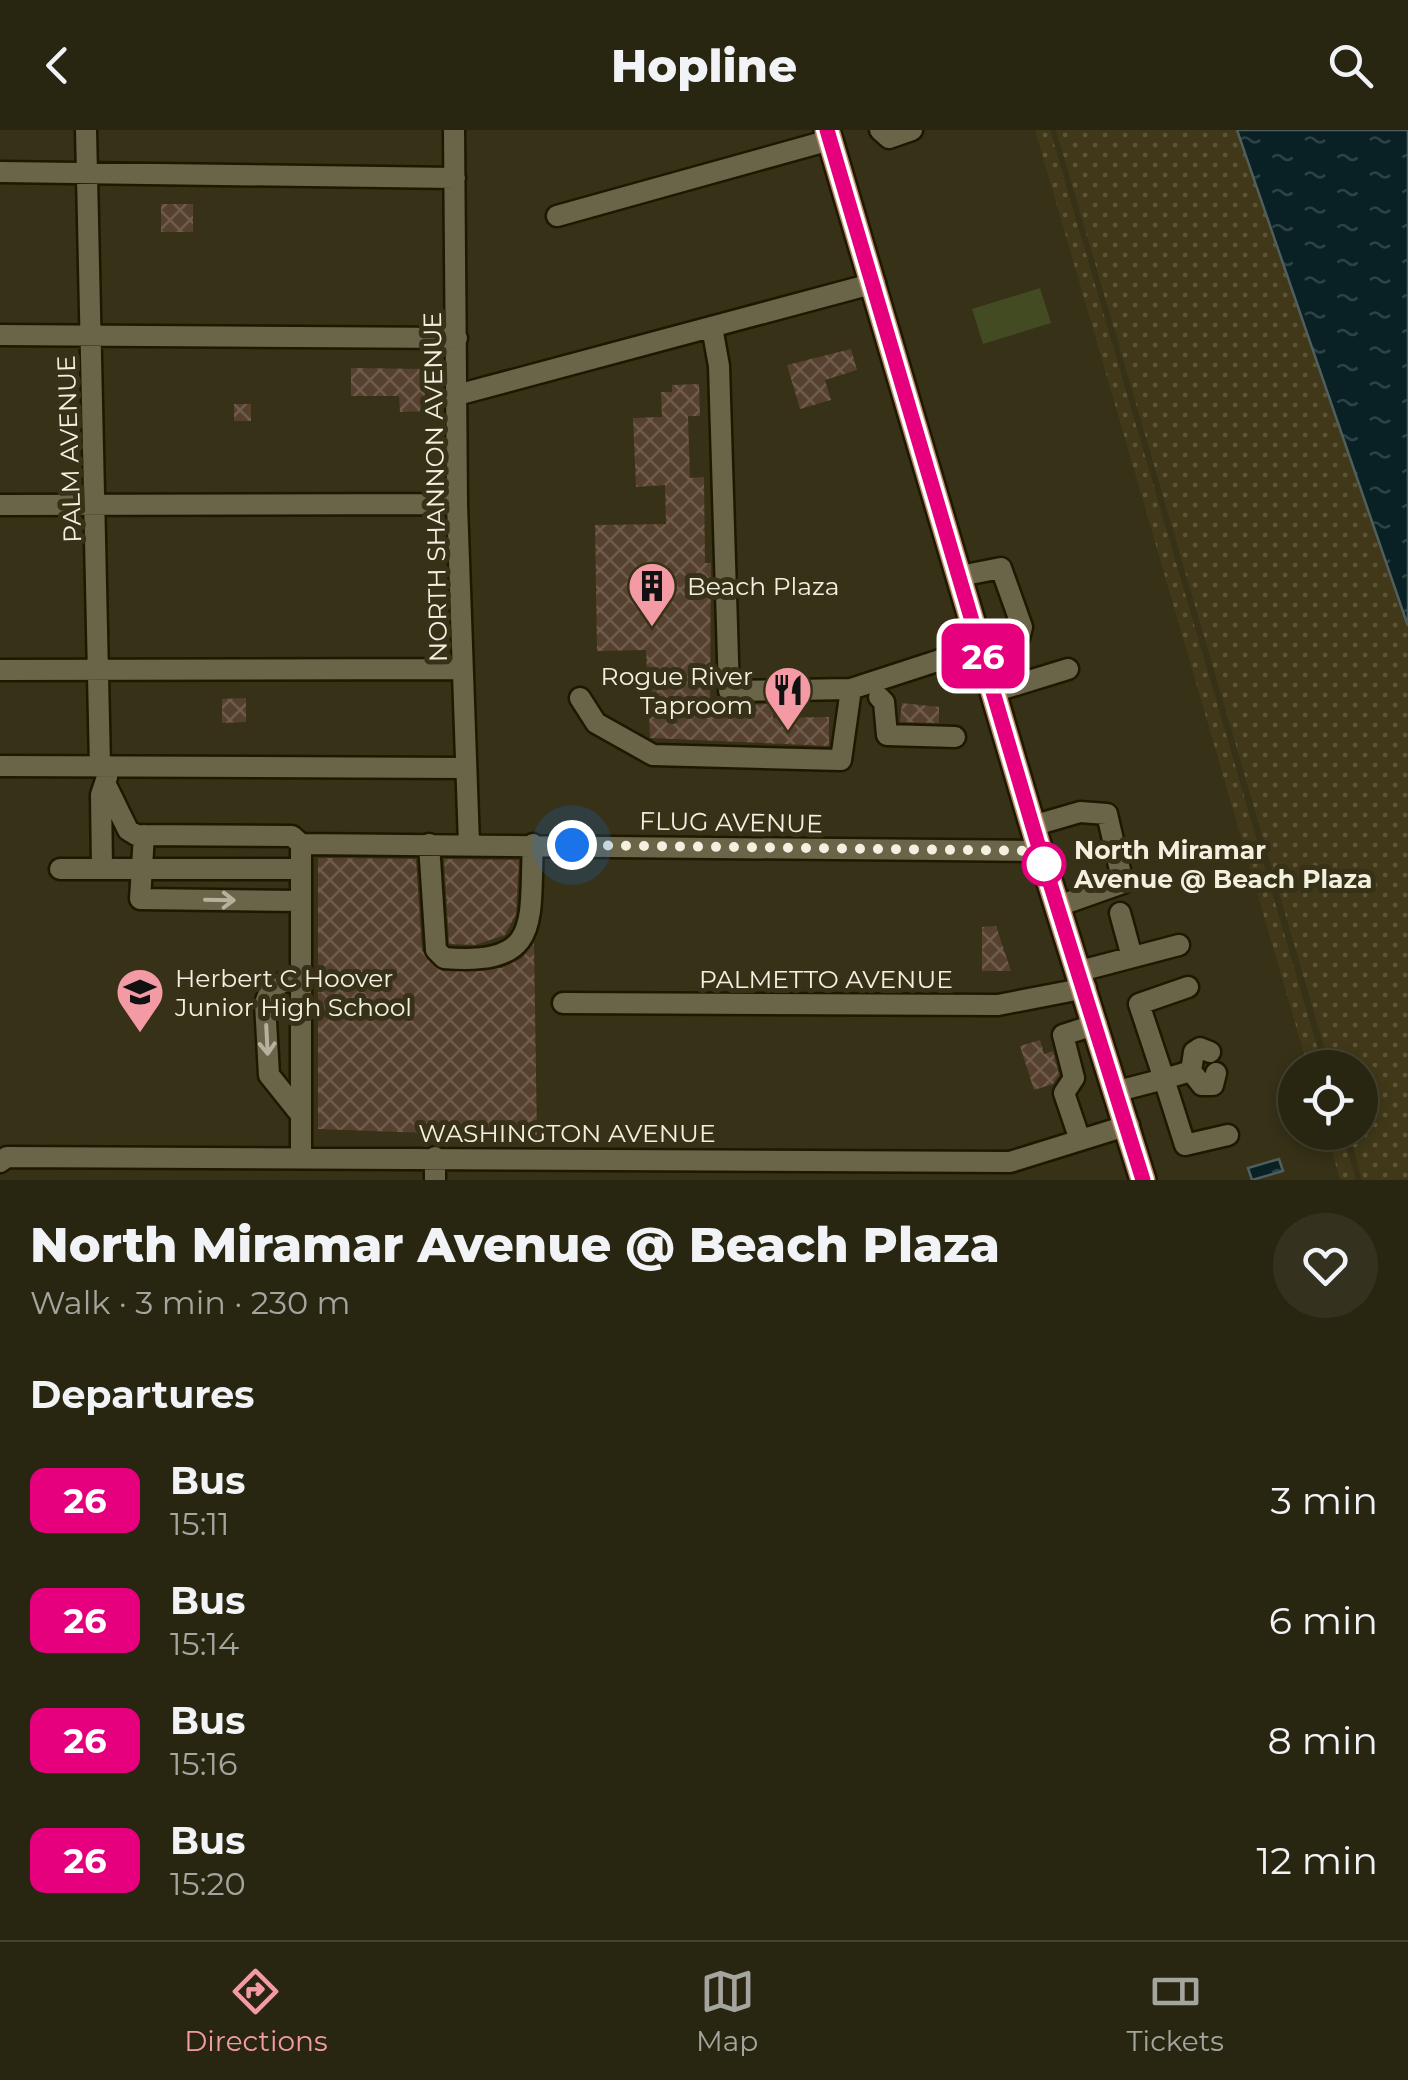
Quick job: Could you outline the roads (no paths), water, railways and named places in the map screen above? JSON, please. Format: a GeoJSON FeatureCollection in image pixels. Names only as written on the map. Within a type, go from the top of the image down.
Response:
{"type":"FeatureCollection","features":[{"type":"Feature","properties":{"kind":"main road"},"geometry":{"type":"LineString","coordinates":[[828,135],[875,283],[1032,826],[1129,1125],[1143,1180]]}},
{"type":"Feature","properties":{"kind":"street","name":"PALM AVENUE"},"geometry":{"type":"LineString","coordinates":[[86,130],[98,671],[105,773],[101,795],[102,868]]}},
{"type":"Feature","properties":{"kind":"street","name":"NORTH SHANNON AVENUE"},"geometry":{"type":"LineString","coordinates":[[454,130],[457,504],[469,844]]}},
{"type":"Feature","properties":{"kind":"street"},"geometry":{"type":"LineString","coordinates":[[880,130],[888,138],[912,130]]}},
{"type":"Feature","properties":{"kind":"street"},"geometry":{"type":"LineString","coordinates":[[557,216],[828,135]]}},
{"type":"Feature","properties":{"kind":"street"},"geometry":{"type":"LineString","coordinates":[[0,172],[454,178]]}},
{"type":"Feature","properties":{"kind":"street"},"geometry":{"type":"LineString","coordinates":[[457,395],[875,283]]}},
{"type":"Feature","properties":{"kind":"street"},"geometry":{"type":"LineString","coordinates":[[712,327],[719,366],[729,691],[851,690],[1018,638],[1022,628],[1001,568],[960,576]]}},
{"type":"Feature","properties":{"kind":"street"},"geometry":{"type":"LineString","coordinates":[[0,335],[457,338]]}},
{"type":"Feature","properties":{"kind":"street"},"geometry":{"type":"LineString","coordinates":[[0,505],[457,504]]}},
{"type":"Feature","properties":{"kind":"street"},"geometry":{"type":"LineString","coordinates":[[0,670],[462,669]]}},
{"type":"Feature","properties":{"kind":"street"},"geometry":{"type":"LineString","coordinates":[[994,692],[1068,669]]}},
{"type":"Feature","properties":{"kind":"street"},"geometry":{"type":"LineString","coordinates":[[580,698],[596,723],[653,755],[841,760],[851,690]]}},
{"type":"Feature","properties":{"kind":"street"},"geometry":{"type":"LineString","coordinates":[[878,696],[884,702],[887,735],[956,737]]}},
{"type":"Feature","properties":{"kind":"street"},"geometry":{"type":"LineString","coordinates":[[0,766],[105,773],[466,768]]}},
{"type":"Feature","properties":{"kind":"street"},"geometry":{"type":"LineString","coordinates":[[105,773],[128,830],[144,835],[140,900],[301,902]]}},
{"type":"Feature","properties":{"kind":"street"},"geometry":{"type":"LineString","coordinates":[[1032,826],[1080,812],[1108,814],[1123,882],[1058,906]]}},
{"type":"Feature","properties":{"kind":"street","name":"FLUG AVENUE"},"geometry":{"type":"LineString","coordinates":[[144,835],[292,836],[301,844],[1040,851]]}},
{"type":"Feature","properties":{"kind":"street"},"geometry":{"type":"LineString","coordinates":[[300,1156],[301,844]]}},
{"type":"Feature","properties":{"kind":"street"},"geometry":{"type":"LineString","coordinates":[[430,844],[436,950],[444,958],[461,959],[513,950],[523,940],[529,926],[533,844]]}},
{"type":"Feature","properties":{"kind":"street"},"geometry":{"type":"LineString","coordinates":[[60,869],[301,868]]}},
{"type":"Feature","properties":{"kind":"street"},"geometry":{"type":"LineString","coordinates":[[1120,913],[1132,957]]}},
{"type":"Feature","properties":{"kind":"street","name":"PALMETTO AVENUE"},"geometry":{"type":"LineString","coordinates":[[563,1002],[998,1005],[1083,979],[1132,957],[1178,945]]}},
{"type":"Feature","properties":{"kind":"street"},"geometry":{"type":"LineString","coordinates":[[300,1115],[269,1075],[265,1002],[271,988],[301,974]]}},
{"type":"Feature","properties":{"kind":"street"},"geometry":{"type":"LineString","coordinates":[[1188,986],[1139,1004],[1185,1145],[1228,1135]]}},
{"type":"Feature","properties":{"kind":"street"},"geometry":{"type":"LineString","coordinates":[[1080,1140],[1064,1093],[1074,1078],[1063,1035],[1097,1024]]}},
{"type":"Feature","properties":{"kind":"street"},"geometry":{"type":"LineString","coordinates":[[1210,1052],[1200,1048],[1194,1052],[1191,1071],[1202,1084],[1214,1085],[1216,1073]]}},
{"type":"Feature","properties":{"kind":"street"},"geometry":{"type":"LineString","coordinates":[[1118,1091],[1191,1071]]}},
{"type":"Feature","properties":{"kind":"street","name":"WASHINGTON AVENUE"},"geometry":{"type":"LineString","coordinates":[[0,1162],[7,1157],[300,1156],[1010,1162],[1129,1125]]}},
{"type":"Feature","properties":{"kind":"street"},"geometry":{"type":"LineString","coordinates":[[435,1157],[436,1180]]}},
{"type":"Feature","properties":{"kind":"street"},"geometry":{"type":"LineString","coordinates":[[532,1158],[532,1180]]}},
{"type":"Feature","properties":{"kind":"water"},"geometry":{"type":"Polygon","coordinates":[[[1237,130],[1408,130],[1408,626],[1237,130]]]}},
{"type":"Feature","properties":{"kind":"water"},"geometry":{"type":"Polygon","coordinates":[[[1279,1159],[1283,1171],[1252,1180],[1248,1168],[1279,1159]]]}},
{"type":"Feature","properties":{"kind":"place","name":"Beach Plaza"},"geometry":{"type":"Point","coordinates":[652,628]}},
{"type":"Feature","properties":{"kind":"place","name":"Rogue River Taproom"},"geometry":{"type":"Point","coordinates":[788,732]}},
{"type":"Feature","properties":{"kind":"place","name":"North Miramar Avenue @ Beach Plaza"},"geometry":{"type":"Point","coordinates":[1044,864]}},
{"type":"Feature","properties":{"kind":"place","name":"Herbert C Hoover Junior High School"},"geometry":{"type":"Point","coordinates":[140,1034]}}]}
